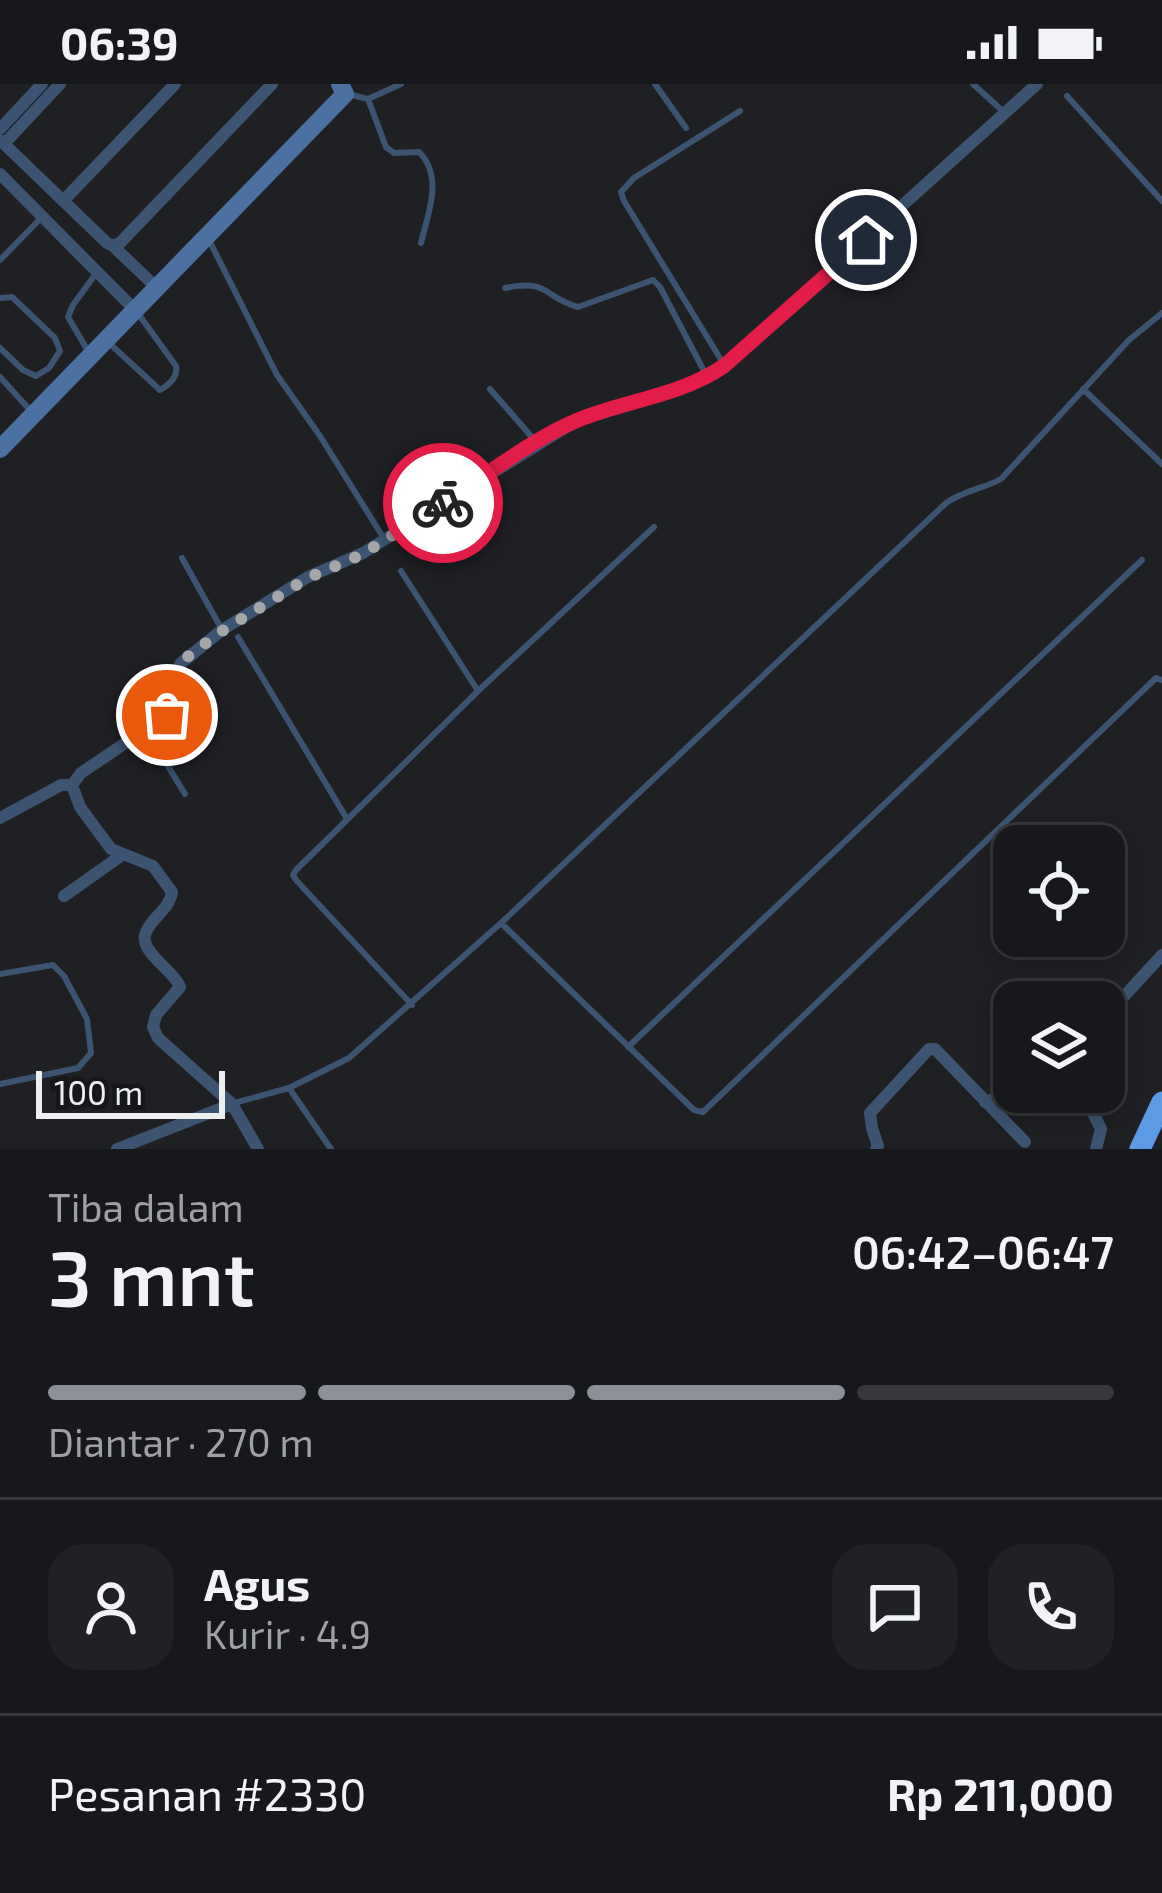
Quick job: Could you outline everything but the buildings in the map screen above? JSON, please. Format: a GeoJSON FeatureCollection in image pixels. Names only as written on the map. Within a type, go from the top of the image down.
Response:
{"type":"FeatureCollection","features":[{"type":"Feature","properties":{"kind":"highway"},"geometry":{"type":"LineString","coordinates":[[1140,1149],[1162,1102]]}},
{"type":"Feature","properties":{"kind":"main road"},"geometry":{"type":"LineString","coordinates":[[0,449],[33,413],[56,375],[105,340],[347,87]]}},
{"type":"Feature","properties":{"kind":"street"},"geometry":{"type":"LineString","coordinates":[[0,129],[42,84]]}},
{"type":"Feature","properties":{"kind":"street"},"geometry":{"type":"LineString","coordinates":[[60,84],[2,142],[156,287]]}},
{"type":"Feature","properties":{"kind":"street"},"geometry":{"type":"LineString","coordinates":[[63,201],[175,84]]}},
{"type":"Feature","properties":{"kind":"street"},"geometry":{"type":"LineString","coordinates":[[113,246],[272,84]]}},
{"type":"Feature","properties":{"kind":"street"},"geometry":{"type":"LineString","coordinates":[[72,785],[81,773],[172,709],[180,664],[222,631],[308,578],[385,540],[576,421],[685,388],[724,366],[1037,84]]}},
{"type":"Feature","properties":{"kind":"street"},"geometry":{"type":"LineString","coordinates":[[0,174],[134,310]]}},
{"type":"Feature","properties":{"kind":"street"},"geometry":{"type":"LineString","coordinates":[[0,818],[61,785],[72,785]]}},
{"type":"Feature","properties":{"kind":"street"},"geometry":{"type":"LineString","coordinates":[[72,785],[80,806],[111,849],[153,866],[172,892],[144,940],[180,986],[153,1027],[158,1038],[232,1104],[258,1149]]}},
{"type":"Feature","properties":{"kind":"street"},"geometry":{"type":"LineString","coordinates":[[64,896],[122,855]]}},
{"type":"Feature","properties":{"kind":"street"},"geometry":{"type":"LineString","coordinates":[[1125,995],[1162,955]]}},
{"type":"Feature","properties":{"kind":"street"},"geometry":{"type":"LineString","coordinates":[[876,1149],[870,1113],[929,1049],[935,1049],[1025,1142]]}},
{"type":"Feature","properties":{"kind":"street"},"geometry":{"type":"LineString","coordinates":[[985,1102],[993,1099]]}},
{"type":"Feature","properties":{"kind":"street"},"geometry":{"type":"LineString","coordinates":[[117,1149],[232,1104]]}},
{"type":"Feature","properties":{"kind":"street"},"geometry":{"type":"LineString","coordinates":[[1093,1113],[1101,1129],[1096,1149]]}},
{"type":"Feature","properties":{"kind":"lane"},"geometry":{"type":"LineString","coordinates":[[368,99],[401,84]]}},
{"type":"Feature","properties":{"kind":"lane"},"geometry":{"type":"LineString","coordinates":[[655,84],[686,128]]}},
{"type":"Feature","properties":{"kind":"lane"},"geometry":{"type":"LineString","coordinates":[[974,84],[1006,114]]}},
{"type":"Feature","properties":{"kind":"lane"},"geometry":{"type":"LineString","coordinates":[[347,87],[368,99],[386,147],[394,153],[419,152],[428,161],[434,181],[421,244]]}},
{"type":"Feature","properties":{"kind":"lane"},"geometry":{"type":"LineString","coordinates":[[1067,96],[1162,201]]}},
{"type":"Feature","properties":{"kind":"lane"},"geometry":{"type":"LineString","coordinates":[[724,366],[622,192],[634,178],[740,111]]}},
{"type":"Feature","properties":{"kind":"lane"},"geometry":{"type":"LineString","coordinates":[[0,260],[42,217]]}},
{"type":"Feature","properties":{"kind":"lane"},"geometry":{"type":"LineString","coordinates":[[207,235],[277,375],[385,540]]}},
{"type":"Feature","properties":{"kind":"lane"},"geometry":{"type":"LineString","coordinates":[[90,354],[68,317],[97,272]]}},
{"type":"Feature","properties":{"kind":"lane"},"geometry":{"type":"LineString","coordinates":[[505,288],[537,285],[578,307],[653,280],[707,378]]}},
{"type":"Feature","properties":{"kind":"lane"},"geometry":{"type":"LineString","coordinates":[[0,298],[12,297],[55,338],[60,351],[56,375],[36,376],[23,370],[0,348]]}},
{"type":"Feature","properties":{"kind":"lane"},"geometry":{"type":"LineString","coordinates":[[105,340],[152,385],[160,390],[166,387],[178,371],[176,366],[134,310]]}},
{"type":"Feature","properties":{"kind":"lane"},"geometry":{"type":"LineString","coordinates":[[232,1104],[290,1088],[350,1058],[501,923],[946,502],[1001,479],[1129,340],[1162,313]]}},
{"type":"Feature","properties":{"kind":"lane"},"geometry":{"type":"LineString","coordinates":[[0,377],[33,413]]}},
{"type":"Feature","properties":{"kind":"lane"},"geometry":{"type":"LineString","coordinates":[[0,393],[8,386]]}},
{"type":"Feature","properties":{"kind":"lane"},"geometry":{"type":"LineString","coordinates":[[490,388],[537,443]]}},
{"type":"Feature","properties":{"kind":"lane"},"geometry":{"type":"LineString","coordinates":[[1083,389],[1162,464]]}},
{"type":"Feature","properties":{"kind":"lane"},"geometry":{"type":"LineString","coordinates":[[412,1005],[293,875],[478,691],[655,526]]}},
{"type":"Feature","properties":{"kind":"lane"},"geometry":{"type":"LineString","coordinates":[[182,558],[222,631]]}},
{"type":"Feature","properties":{"kind":"lane"},"geometry":{"type":"LineString","coordinates":[[628,1047],[1142,560]]}},
{"type":"Feature","properties":{"kind":"lane"},"geometry":{"type":"LineString","coordinates":[[401,571],[478,691]]}},
{"type":"Feature","properties":{"kind":"lane"},"geometry":{"type":"LineString","coordinates":[[238,637],[347,819]]}},
{"type":"Feature","properties":{"kind":"lane"},"geometry":{"type":"LineString","coordinates":[[501,923],[694,1110],[703,1112],[1156,678],[1162,680]]}},
{"type":"Feature","properties":{"kind":"lane"},"geometry":{"type":"LineString","coordinates":[[145,729],[185,794]]}},
{"type":"Feature","properties":{"kind":"lane"},"geometry":{"type":"LineString","coordinates":[[0,974],[53,965],[87,1019],[91,1053],[78,1068],[0,1084]]}},
{"type":"Feature","properties":{"kind":"lane"},"geometry":{"type":"LineString","coordinates":[[290,1088],[331,1149]]}},
{"type":"Feature","properties":{"kind":"way so far"},"geometry":{"type":"LineString","coordinates":[[167,715],[175,701],[180,664],[186,658],[308,578],[363,554],[443,503]]}},
{"type":"Feature","properties":{"kind":"route"},"geometry":{"type":"LineString","coordinates":[[443,503],[576,421],[707,378],[866,240]]}}]}
